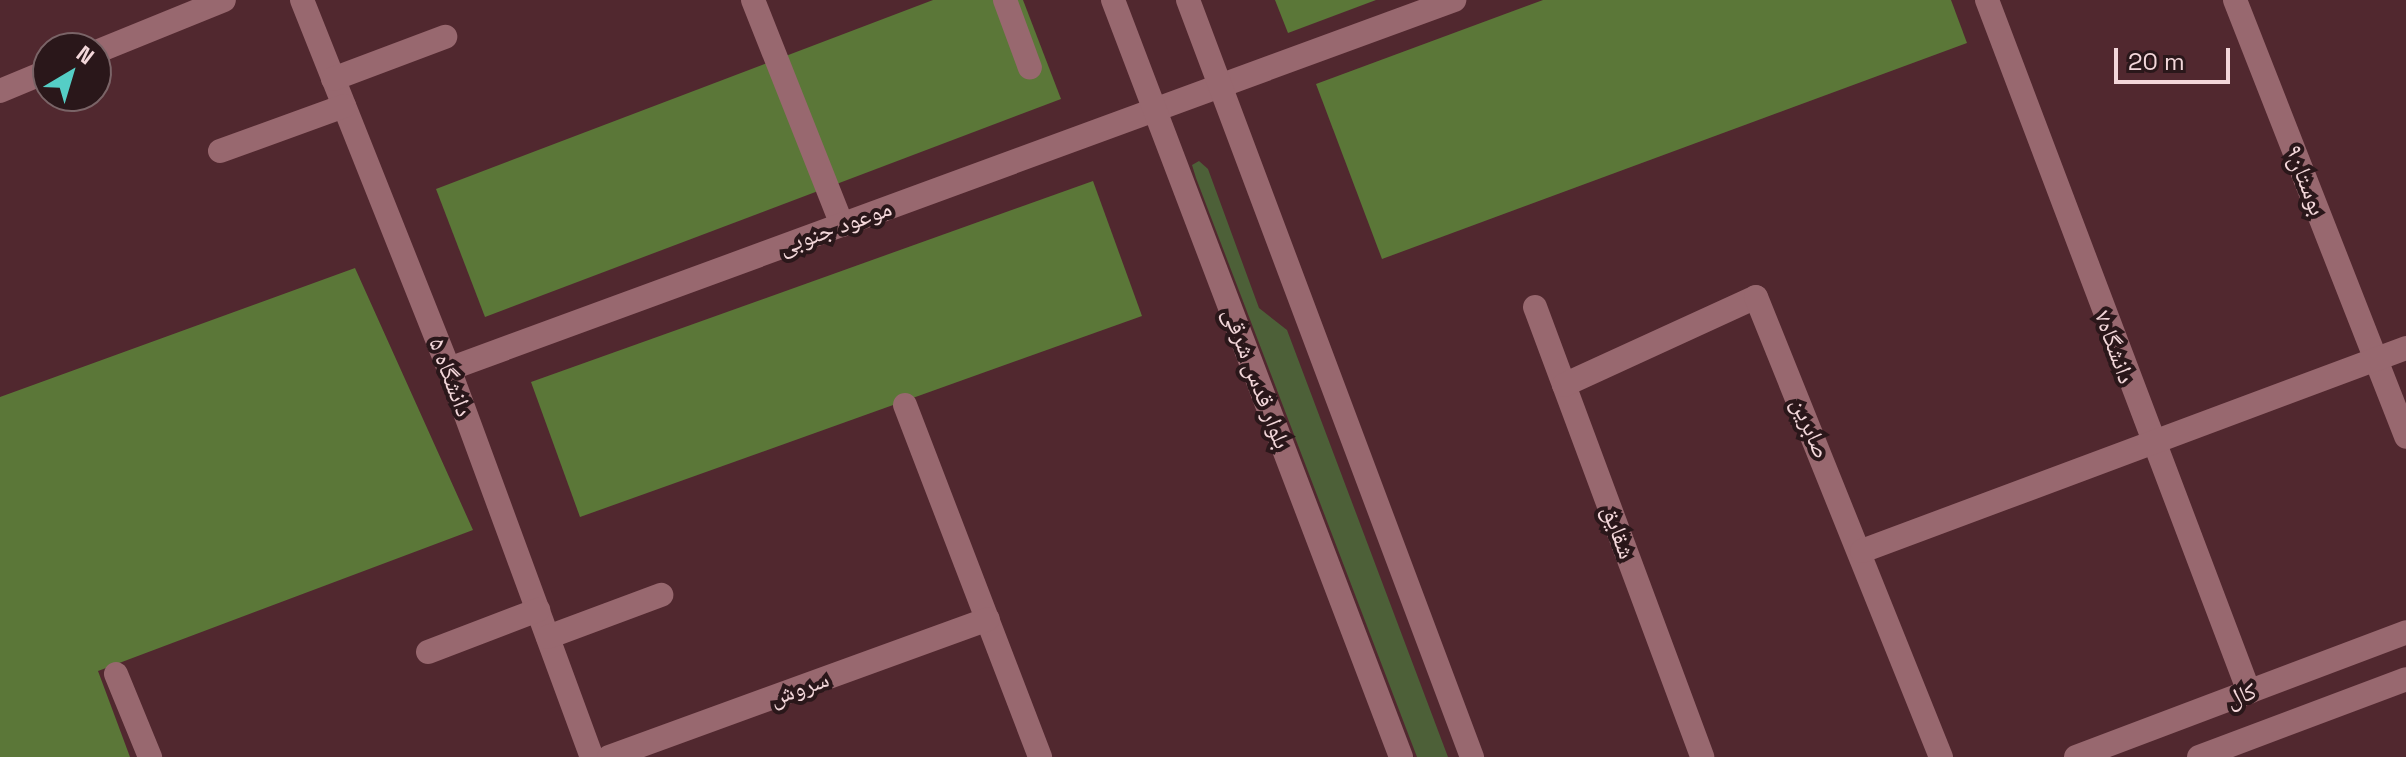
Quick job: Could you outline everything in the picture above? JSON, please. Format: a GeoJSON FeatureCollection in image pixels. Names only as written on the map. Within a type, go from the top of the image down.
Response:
{"type":"FeatureCollection","features":[{"type":"Feature","properties":{"kind":"street"},"geometry":{"type":"LineString","coordinates":[[112,46],[224,0]]}},
{"type":"Feature","properties":{"kind":"street","name":"دانشگاه ۵"},"geometry":{"type":"LineString","coordinates":[[302,0],[449,369],[592,757]]}},
{"type":"Feature","properties":{"kind":"street"},"geometry":{"type":"LineString","coordinates":[[753,0],[842,225]]}},
{"type":"Feature","properties":{"kind":"street"},"geometry":{"type":"LineString","coordinates":[[1005,0],[1030,68]]}},
{"type":"Feature","properties":{"kind":"street","name":"بلوار قدس شرقی"},"geometry":{"type":"LineString","coordinates":[[1113,0],[1401,757]]}},
{"type":"Feature","properties":{"kind":"street"},"geometry":{"type":"LineString","coordinates":[[1188,0],[1472,757]]}},
{"type":"Feature","properties":{"kind":"street","name":"موعود جنوبی"},"geometry":{"type":"LineString","coordinates":[[449,369],[1454,0]]}},
{"type":"Feature","properties":{"kind":"street","name":"دانشگاه۷"},"geometry":{"type":"LineString","coordinates":[[1987,0],[2151,446],[2249,692]]}},
{"type":"Feature","properties":{"kind":"street","name":"بوستان۹"},"geometry":{"type":"LineString","coordinates":[[2235,0],[2406,437]]}},
{"type":"Feature","properties":{"kind":"street"},"geometry":{"type":"LineString","coordinates":[[333,79],[445,37]]}},
{"type":"Feature","properties":{"kind":"street"},"geometry":{"type":"LineString","coordinates":[[0,91],[32,78]]}},
{"type":"Feature","properties":{"kind":"street"},"geometry":{"type":"LineString","coordinates":[[220,151],[344,106]]}},
{"type":"Feature","properties":{"kind":"street","name":"صابرین"},"geometry":{"type":"LineString","coordinates":[[1564,385],[1756,297],[1862,551],[1941,757]]}},
{"type":"Feature","properties":{"kind":"street","name":"شقایق"},"geometry":{"type":"LineString","coordinates":[[1535,307],[1702,757]]}},
{"type":"Feature","properties":{"kind":"street"},"geometry":{"type":"LineString","coordinates":[[1862,551],[2151,446],[2406,348]]}},
{"type":"Feature","properties":{"kind":"street"},"geometry":{"type":"LineString","coordinates":[[905,405],[1040,757]]}},
{"type":"Feature","properties":{"kind":"street"},"geometry":{"type":"LineString","coordinates":[[548,637],[661,595]]}},
{"type":"Feature","properties":{"kind":"street"},"geometry":{"type":"LineString","coordinates":[[428,652],[538,610]]}},
{"type":"Feature","properties":{"kind":"street","name":"سروش"},"geometry":{"type":"LineString","coordinates":[[609,757],[988,619]]}},
{"type":"Feature","properties":{"kind":"street","name":"کال"},"geometry":{"type":"LineString","coordinates":[[2076,757],[2406,632]]}},
{"type":"Feature","properties":{"kind":"street"},"geometry":{"type":"LineString","coordinates":[[116,674],[150,757]]}},
{"type":"Feature","properties":{"kind":"street","name":"کال"},"geometry":{"type":"LineString","coordinates":[[2199,757],[2406,679]]}},
{"type":"Feature","properties":{"kind":"green space"},"geometry":{"type":"Polygon","coordinates":[[[933,0],[1023,0],[1061,99],[485,317],[436,189],[933,0]]]}},
{"type":"Feature","properties":{"kind":"green space"},"geometry":{"type":"Polygon","coordinates":[[[1275,0],[1376,0],[1288,33],[1275,0]]]}},
{"type":"Feature","properties":{"kind":"green space"},"geometry":{"type":"Polygon","coordinates":[[[1543,0],[1951,0],[1967,43],[1382,259],[1316,84],[1543,0]]]}},
{"type":"Feature","properties":{"kind":"green space"},"geometry":{"type":"Polygon","coordinates":[[[1199,161],[1208,169],[1259,308],[1287,330],[1448,757],[1417,757],[1196,178],[1192,165],[1199,161]]]}},
{"type":"Feature","properties":{"kind":"green space"},"geometry":{"type":"Polygon","coordinates":[[[1093,181],[1142,316],[580,517],[531,382],[1093,181]]]}},
{"type":"Feature","properties":{"kind":"green space"},"geometry":{"type":"Polygon","coordinates":[[[355,268],[473,530],[98,671],[130,757],[0,757],[0,397],[355,268]]]}}]}
